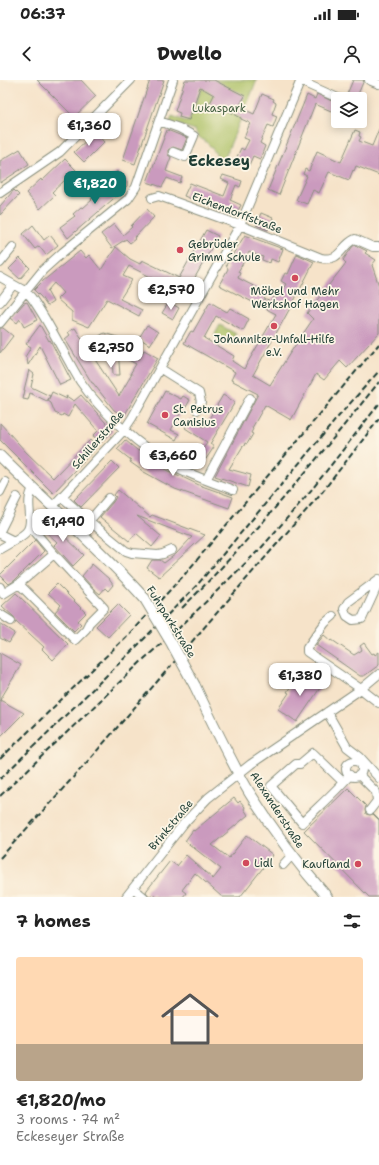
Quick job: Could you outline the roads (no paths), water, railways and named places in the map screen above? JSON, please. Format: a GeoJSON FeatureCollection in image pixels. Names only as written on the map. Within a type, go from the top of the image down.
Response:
{"type":"FeatureCollection","features":[{"type":"Feature","properties":{"kind":"main road","name":"Fuhrparkstraße"},"geometry":{"type":"LineString","coordinates":[[0,456],[121,571],[145,599],[178,656],[239,773]]}},
{"type":"Feature","properties":{"kind":"main road","name":"Alexanderstraße"},"geometry":{"type":"LineString","coordinates":[[239,773],[280,840],[325,896]]}},
{"type":"Feature","properties":{"kind":"street"},"geometry":{"type":"LineString","coordinates":[[0,193],[60,152],[131,80]]}},
{"type":"Feature","properties":{"kind":"street"},"geometry":{"type":"LineString","coordinates":[[0,323],[43,270],[128,199],[136,187],[173,80]]}},
{"type":"Feature","properties":{"kind":"street"},"geometry":{"type":"LineString","coordinates":[[369,80],[379,84]]}},
{"type":"Feature","properties":{"kind":"street"},"geometry":{"type":"LineString","coordinates":[[300,81],[331,95]]}},
{"type":"Feature","properties":{"kind":"street","name":"Schillerstraße"},"geometry":{"type":"LineString","coordinates":[[52,507],[124,430],[161,369],[240,225],[300,81]]}},
{"type":"Feature","properties":{"kind":"street"},"geometry":{"type":"LineString","coordinates":[[159,121],[194,136],[185,156],[174,152]]}},
{"type":"Feature","properties":{"kind":"street","name":"Eichendorffstraße"},"geometry":{"type":"LineString","coordinates":[[152,198],[159,196],[240,225],[327,259],[335,257],[342,251],[346,244],[355,239],[373,247],[379,247]]}},
{"type":"Feature","properties":{"kind":"street"},"geometry":{"type":"LineString","coordinates":[[0,263],[13,247]]}},
{"type":"Feature","properties":{"kind":"street"},"geometry":{"type":"LineString","coordinates":[[0,277],[25,292],[34,302],[81,381],[104,410],[124,430],[149,450],[174,466],[234,490]]}},
{"type":"Feature","properties":{"kind":"street"},"geometry":{"type":"LineString","coordinates":[[0,302],[13,285]]}},
{"type":"Feature","properties":{"kind":"street"},"geometry":{"type":"LineString","coordinates":[[161,369],[199,393],[201,400],[197,410]]}},
{"type":"Feature","properties":{"kind":"street"},"geometry":{"type":"LineString","coordinates":[[206,480],[250,398]]}},
{"type":"Feature","properties":{"kind":"street"},"geometry":{"type":"LineString","coordinates":[[0,492],[5,482]]}},
{"type":"Feature","properties":{"kind":"street"},"geometry":{"type":"LineString","coordinates":[[0,549],[14,541],[27,531],[30,526],[29,495],[33,489]]}},
{"type":"Feature","properties":{"kind":"street"},"geometry":{"type":"LineString","coordinates":[[0,531],[17,497]]}},
{"type":"Feature","properties":{"kind":"street"},"geometry":{"type":"LineString","coordinates":[[62,497],[88,520],[126,550],[132,553],[163,554],[172,550]]}},
{"type":"Feature","properties":{"kind":"street"},"geometry":{"type":"LineString","coordinates":[[88,520],[91,519],[108,498]]}},
{"type":"Feature","properties":{"kind":"street"},"geometry":{"type":"LineString","coordinates":[[19,584],[75,640],[104,608],[30,526]]}},
{"type":"Feature","properties":{"kind":"street"},"geometry":{"type":"LineString","coordinates":[[0,534],[14,541]]}},
{"type":"Feature","properties":{"kind":"street"},"geometry":{"type":"LineString","coordinates":[[1,593],[19,584],[54,554]]}},
{"type":"Feature","properties":{"kind":"street"},"geometry":{"type":"LineString","coordinates":[[379,579],[348,602],[344,609],[347,616],[353,620],[362,619],[379,582]]}},
{"type":"Feature","properties":{"kind":"street"},"geometry":{"type":"LineString","coordinates":[[0,614],[11,621]]}},
{"type":"Feature","properties":{"kind":"street"},"geometry":{"type":"LineString","coordinates":[[333,616],[325,623],[306,648],[307,652],[379,703]]}},
{"type":"Feature","properties":{"kind":"street","name":"Brinkstraße"},"geometry":{"type":"LineString","coordinates":[[126,897],[195,811],[208,798],[239,773],[361,689],[379,674]]}},
{"type":"Feature","properties":{"kind":"street"},"geometry":{"type":"LineString","coordinates":[[327,712],[347,747],[376,792],[377,801],[370,810]]}},
{"type":"Feature","properties":{"kind":"street"},"geometry":{"type":"LineString","coordinates":[[347,747],[346,771],[355,777],[360,766]]}},
{"type":"Feature","properties":{"kind":"street"},"geometry":{"type":"LineString","coordinates":[[344,782],[313,753],[300,764],[296,764],[271,786],[302,823],[344,782],[350,775]]}},
{"type":"Feature","properties":{"kind":"street"},"geometry":{"type":"LineString","coordinates":[[347,766],[350,762],[372,770],[379,778]]}},
{"type":"Feature","properties":{"kind":"street"},"geometry":{"type":"LineString","coordinates":[[283,865],[292,855]]}},
{"type":"Feature","properties":{"kind":"street"},"geometry":{"type":"LineString","coordinates":[[133,888],[144,897]]}},
{"type":"Feature","properties":{"kind":"railway"},"geometry":{"type":"LineString","coordinates":[[0,759],[128,635],[185,574],[379,344]]}},
{"type":"Feature","properties":{"kind":"railway"},"geometry":{"type":"LineString","coordinates":[[0,779],[138,645],[198,584],[338,417],[379,371]]}},
{"type":"Feature","properties":{"kind":"railway"},"geometry":{"type":"LineString","coordinates":[[182,608],[259,526],[379,382]]}},
{"type":"Feature","properties":{"kind":"railway"},"geometry":{"type":"LineString","coordinates":[[0,796],[145,658],[179,628],[262,547],[313,488],[379,404]]}},
{"type":"Feature","properties":{"kind":"railway"},"geometry":{"type":"LineString","coordinates":[[0,858],[88,761],[323,491],[379,419]]}},
{"type":"Feature","properties":{"kind":"place","name":"Gebrüder Grimm Schule"},"geometry":{"type":"Point","coordinates":[180,250]}},
{"type":"Feature","properties":{"kind":"place","name":"Möbel und Mehr Werkshof Hagen"},"geometry":{"type":"Point","coordinates":[295,278]}},
{"type":"Feature","properties":{"kind":"place","name":"Johanniter-Unfall-Hilfe e.V."},"geometry":{"type":"Point","coordinates":[274,326]}},
{"type":"Feature","properties":{"kind":"place","name":"St. Petrus Canisius"},"geometry":{"type":"Point","coordinates":[165,415]}},
{"type":"Feature","properties":{"kind":"place","name":"Lidl"},"geometry":{"type":"Point","coordinates":[246,863]}},
{"type":"Feature","properties":{"kind":"place","name":"Kaufland"},"geometry":{"type":"Point","coordinates":[358,864]}},
{"type":"Feature","properties":{"kind":"district","name":"Eckesey"},"geometry":{"type":"Point","coordinates":[219,161]}},
{"type":"Feature","properties":{"kind":"park label","name":"Lukaspark"},"geometry":{"type":"Point","coordinates":[219,108]}}]}
